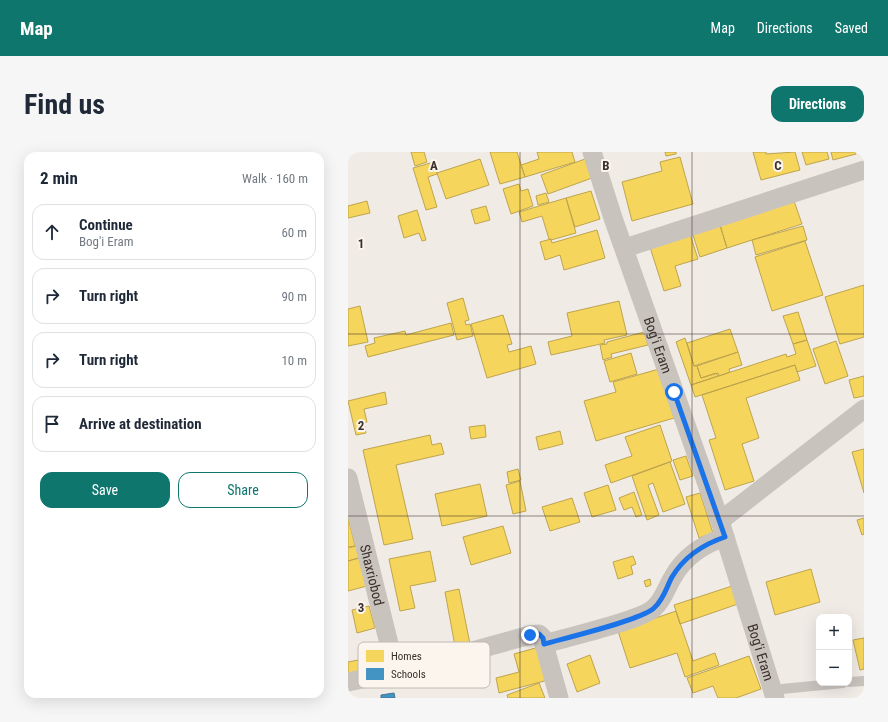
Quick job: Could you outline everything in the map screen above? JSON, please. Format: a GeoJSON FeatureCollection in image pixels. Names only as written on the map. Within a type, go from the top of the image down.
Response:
{"type":"FeatureCollection","features":[{"type":"Feature","properties":{"kind":"street","name":"Bog'i Eram"},"geometry":{"type":"LineString","coordinates":[[592,152],[613,218],[625,248],[722,529],[773,694]]}},
{"type":"Feature","properties":{"kind":"street"},"geometry":{"type":"LineString","coordinates":[[625,248],[864,170]]}},
{"type":"Feature","properties":{"kind":"street"},"geometry":{"type":"LineString","coordinates":[[544,644],[637,617],[654,610],[663,598],[673,576],[685,560],[708,543],[722,529],[864,409]]}},
{"type":"Feature","properties":{"kind":"street","name":"Shaxriobod"},"geometry":{"type":"LineString","coordinates":[[348,478],[389,642]]}},
{"type":"Feature","properties":{"kind":"street"},"geometry":{"type":"LineString","coordinates":[[490,646],[539,634],[543,638],[559,698]]}},
{"type":"Feature","properties":{"kind":"street"},"geometry":{"type":"LineString","coordinates":[[348,682],[358,680]]}},
{"type":"Feature","properties":{"kind":"lane"},"geometry":{"type":"LineString","coordinates":[[852,682],[864,681]]}},
{"type":"Feature","properties":{"kind":"lane"},"geometry":{"type":"LineString","coordinates":[[773,694],[824,686]]}},
{"type":"Feature","properties":{"kind":"building: Homes"},"geometry":{"type":"Polygon","coordinates":[[[411,152],[424,152],[427,162],[415,166],[411,152]]]}},
{"type":"Feature","properties":{"kind":"building: Homes"},"geometry":{"type":"Polygon","coordinates":[[[490,152],[517,152],[525,177],[500,184],[490,152]]]}},
{"type":"Feature","properties":{"kind":"building: Homes"},"geometry":{"type":"Polygon","coordinates":[[[537,152],[572,152],[575,162],[525,177],[521,165],[539,159],[537,152]]]}},
{"type":"Feature","properties":{"kind":"building: Homes"},"geometry":{"type":"Polygon","coordinates":[[[665,152],[676,152],[676,154],[666,156],[665,152]]]}},
{"type":"Feature","properties":{"kind":"building: Homes"},"geometry":{"type":"Polygon","coordinates":[[[753,152],[766,152],[766,154],[795,152],[800,170],[761,180],[753,152]]]}},
{"type":"Feature","properties":{"kind":"building: Homes"},"geometry":{"type":"Polygon","coordinates":[[[802,152],[827,152],[829,159],[806,165],[802,152]]]}},
{"type":"Feature","properties":{"kind":"building: Homes"},"geometry":{"type":"Polygon","coordinates":[[[831,152],[855,152],[856,154],[833,160],[831,152]]]}},
{"type":"Feature","properties":{"kind":"building: Homes"},"geometry":{"type":"Polygon","coordinates":[[[680,157],[693,204],[632,221],[622,182],[662,171],[660,162],[680,157]]]}},
{"type":"Feature","properties":{"kind":"building: Homes"},"geometry":{"type":"Polygon","coordinates":[[[480,159],[489,185],[446,199],[437,173],[480,159]]]}},
{"type":"Feature","properties":{"kind":"building: Homes"},"geometry":{"type":"Polygon","coordinates":[[[585,159],[592,178],[548,194],[541,175],[585,159]]]}},
{"type":"Feature","properties":{"kind":"building: Homes"},"geometry":{"type":"Polygon","coordinates":[[[434,162],[437,174],[428,177],[437,207],[426,210],[413,168],[434,162]]]}},
{"type":"Feature","properties":{"kind":"building: Homes"},"geometry":{"type":"Polygon","coordinates":[[[519,184],[521,191],[528,189],[533,206],[511,214],[503,189],[519,184]]]}},
{"type":"Feature","properties":{"kind":"building: Homes"},"geometry":{"type":"Polygon","coordinates":[[[591,191],[600,219],[575,227],[566,198],[591,191]]]}},
{"type":"Feature","properties":{"kind":"building: Homes"},"geometry":{"type":"Polygon","coordinates":[[[546,193],[549,202],[538,205],[536,196],[546,193]]]}},
{"type":"Feature","properties":{"kind":"building: Homes"},"geometry":{"type":"Polygon","coordinates":[[[566,198],[576,233],[551,240],[549,239],[542,216],[522,222],[519,212],[566,198]]]}},
{"type":"Feature","properties":{"kind":"building: Homes"},"geometry":{"type":"Polygon","coordinates":[[[793,198],[802,224],[727,248],[719,222],[793,198]]]}},
{"type":"Feature","properties":{"kind":"building: Homes"},"geometry":{"type":"Polygon","coordinates":[[[367,201],[370,213],[348,218],[348,206],[367,201]]]}},
{"type":"Feature","properties":{"kind":"building: Homes"},"geometry":{"type":"Polygon","coordinates":[[[486,206],[490,220],[475,224],[471,210],[486,206]]]}},
{"type":"Feature","properties":{"kind":"building: Homes"},"geometry":{"type":"Polygon","coordinates":[[[417,210],[426,240],[422,241],[419,233],[404,238],[398,216],[417,210]]]}},
{"type":"Feature","properties":{"kind":"building: Homes"},"geometry":{"type":"Polygon","coordinates":[[[719,222],[727,248],[700,257],[693,235],[719,222]]]}},
{"type":"Feature","properties":{"kind":"building: Homes"},"geometry":{"type":"Polygon","coordinates":[[[803,226],[807,240],[756,255],[752,240],[803,226]]]}},
{"type":"Feature","properties":{"kind":"building: Homes"},"geometry":{"type":"Polygon","coordinates":[[[597,230],[605,258],[564,270],[560,255],[545,260],[540,242],[551,239],[552,243],[597,230]]]}},
{"type":"Feature","properties":{"kind":"building: Homes"},"geometry":{"type":"Polygon","coordinates":[[[690,234],[698,259],[675,266],[681,286],[664,291],[649,244],[690,234]]]}},
{"type":"Feature","properties":{"kind":"building: Homes"},"geometry":{"type":"Polygon","coordinates":[[[805,241],[823,295],[772,311],[755,257],[805,241]]]}},
{"type":"Feature","properties":{"kind":"building: Homes"},"geometry":{"type":"Polygon","coordinates":[[[864,285],[864,337],[840,344],[825,297],[864,285]]]}},
{"type":"Feature","properties":{"kind":"building: Homes"},"geometry":{"type":"Polygon","coordinates":[[[463,298],[469,320],[465,321],[466,325],[470,324],[473,336],[457,340],[447,303],[463,298]]]}},
{"type":"Feature","properties":{"kind":"building: Homes"},"geometry":{"type":"Polygon","coordinates":[[[619,301],[627,335],[604,340],[605,343],[551,355],[548,342],[572,336],[567,313],[619,301]]]}},
{"type":"Feature","properties":{"kind":"building: Homes"},"geometry":{"type":"Polygon","coordinates":[[[360,306],[368,342],[348,346],[348,309],[360,306]]]}},
{"type":"Feature","properties":{"kind":"building: Homes"},"geometry":{"type":"Polygon","coordinates":[[[798,312],[807,340],[793,344],[783,316],[798,312]]]}},
{"type":"Feature","properties":{"kind":"building: Homes"},"geometry":{"type":"Polygon","coordinates":[[[503,315],[512,344],[507,345],[509,352],[531,346],[536,364],[487,378],[471,324],[503,315]]]}},
{"type":"Feature","properties":{"kind":"building: Homes"},"geometry":{"type":"Polygon","coordinates":[[[451,323],[454,335],[368,357],[365,346],[375,343],[374,338],[405,331],[406,335],[451,323]]]}},
{"type":"Feature","properties":{"kind":"building: Homes"},"geometry":{"type":"Polygon","coordinates":[[[730,329],[738,352],[694,366],[687,343],[730,329]]]}},
{"type":"Feature","properties":{"kind":"building: Homes"},"geometry":{"type":"Polygon","coordinates":[[[644,332],[648,345],[611,354],[612,357],[603,360],[600,345],[644,332]]]}},
{"type":"Feature","properties":{"kind":"building: Homes"},"geometry":{"type":"Polygon","coordinates":[[[685,338],[694,366],[697,366],[701,378],[716,373],[718,376],[691,385],[676,342],[685,338]]]}},
{"type":"Feature","properties":{"kind":"building: Homes"},"geometry":{"type":"Polygon","coordinates":[[[807,340],[816,366],[797,372],[795,365],[695,397],[691,385],[786,354],[787,357],[796,354],[793,344],[807,340]]]}},
{"type":"Feature","properties":{"kind":"building: Homes"},"geometry":{"type":"Polygon","coordinates":[[[836,341],[848,376],[825,384],[813,349],[836,341]]]}},
{"type":"Feature","properties":{"kind":"building: Homes"},"geometry":{"type":"Polygon","coordinates":[[[738,352],[742,365],[729,369],[730,372],[719,376],[718,373],[701,378],[697,366],[738,352]]]}},
{"type":"Feature","properties":{"kind":"building: Homes"},"geometry":{"type":"Polygon","coordinates":[[[631,353],[637,374],[610,382],[604,361],[631,353]]]}},
{"type":"Feature","properties":{"kind":"building: Homes"},"geometry":{"type":"Polygon","coordinates":[[[795,365],[800,380],[746,398],[759,438],[742,444],[754,481],[725,490],[709,440],[716,438],[702,395],[795,365]]]}},
{"type":"Feature","properties":{"kind":"building: Homes"},"geometry":{"type":"Polygon","coordinates":[[[659,369],[674,418],[596,441],[584,401],[616,392],[613,382],[659,369]]]}},
{"type":"Feature","properties":{"kind":"building: Homes"},"geometry":{"type":"Polygon","coordinates":[[[864,376],[864,396],[854,398],[849,380],[864,376]]]}},
{"type":"Feature","properties":{"kind":"building: Homes"},"geometry":{"type":"Polygon","coordinates":[[[385,392],[387,404],[364,409],[367,422],[364,423],[366,433],[356,435],[348,401],[385,392]]]}},
{"type":"Feature","properties":{"kind":"building: Homes"},"geometry":{"type":"Polygon","coordinates":[[[485,425],[486,437],[471,439],[469,427],[485,425]]]}},
{"type":"Feature","properties":{"kind":"building: Homes"},"geometry":{"type":"Polygon","coordinates":[[[660,425],[672,461],[611,483],[605,465],[632,456],[625,437],[660,425]]]}},
{"type":"Feature","properties":{"kind":"building: Homes"},"geometry":{"type":"Polygon","coordinates":[[[560,431],[563,444],[539,450],[536,437],[560,431]]]}},
{"type":"Feature","properties":{"kind":"building: Homes"},"geometry":{"type":"Polygon","coordinates":[[[430,435],[432,445],[441,443],[444,454],[396,465],[413,539],[384,545],[363,450],[430,435]]]}},
{"type":"Feature","properties":{"kind":"building: Homes"},"geometry":{"type":"Polygon","coordinates":[[[864,449],[864,493],[852,452],[864,449]]]}},
{"type":"Feature","properties":{"kind":"building: Homes"},"geometry":{"type":"Polygon","coordinates":[[[686,456],[693,476],[680,480],[673,460],[686,456]]]}},
{"type":"Feature","properties":{"kind":"building: Homes"},"geometry":{"type":"Polygon","coordinates":[[[670,462],[685,504],[663,512],[653,483],[648,485],[659,515],[647,520],[632,476],[670,462]]]}},
{"type":"Feature","properties":{"kind":"building: Homes"},"geometry":{"type":"Polygon","coordinates":[[[518,469],[521,480],[509,483],[507,472],[518,469]]]}},
{"type":"Feature","properties":{"kind":"building: Homes"},"geometry":{"type":"Polygon","coordinates":[[[520,481],[526,511],[513,514],[506,485],[520,481]]]}},
{"type":"Feature","properties":{"kind":"building: Homes"},"geometry":{"type":"Polygon","coordinates":[[[480,484],[487,516],[442,526],[435,494],[480,484]]]}},
{"type":"Feature","properties":{"kind":"building: Homes"},"geometry":{"type":"Polygon","coordinates":[[[608,485],[616,510],[592,517],[584,493],[608,485]]]}},
{"type":"Feature","properties":{"kind":"building: Homes"},"geometry":{"type":"Polygon","coordinates":[[[634,492],[642,515],[636,517],[632,507],[624,510],[619,498],[634,492]]]}},
{"type":"Feature","properties":{"kind":"building: Homes"},"geometry":{"type":"Polygon","coordinates":[[[700,493],[713,533],[699,538],[686,497],[700,493]]]}},
{"type":"Feature","properties":{"kind":"building: Homes"},"geometry":{"type":"Polygon","coordinates":[[[572,498],[580,522],[550,531],[542,507],[572,498]]]}},
{"type":"Feature","properties":{"kind":"building: Homes"},"geometry":{"type":"Polygon","coordinates":[[[348,517],[355,546],[348,547],[348,517]]]}},
{"type":"Feature","properties":{"kind":"building: Homes"},"geometry":{"type":"Polygon","coordinates":[[[864,518],[864,534],[862,535],[857,520],[864,518]]]}},
{"type":"Feature","properties":{"kind":"building: Homes"},"geometry":{"type":"Polygon","coordinates":[[[503,526],[511,553],[471,565],[463,537],[503,526]]]}},
{"type":"Feature","properties":{"kind":"building: Homes"},"geometry":{"type":"Polygon","coordinates":[[[356,546],[359,558],[348,561],[348,548],[356,546]]]}},
{"type":"Feature","properties":{"kind":"building: Homes"},"geometry":{"type":"Polygon","coordinates":[[[430,551],[436,581],[410,586],[415,608],[400,611],[389,559],[430,551]]]}},
{"type":"Feature","properties":{"kind":"building: Homes"},"geometry":{"type":"Polygon","coordinates":[[[633,556],[636,564],[631,566],[633,574],[618,579],[613,562],[633,556]]]}},
{"type":"Feature","properties":{"kind":"building: Homes"},"geometry":{"type":"Polygon","coordinates":[[[359,558],[367,586],[348,591],[348,561],[359,558]]]}},
{"type":"Feature","properties":{"kind":"building: Homes"},"geometry":{"type":"Polygon","coordinates":[[[811,569],[820,602],[775,615],[766,582],[811,569]]]}},
{"type":"Feature","properties":{"kind":"building: Homes"},"geometry":{"type":"Polygon","coordinates":[[[650,579],[651,585],[646,587],[644,581],[650,579]]]}},
{"type":"Feature","properties":{"kind":"building: Homes"},"geometry":{"type":"Polygon","coordinates":[[[732,586],[738,604],[680,624],[674,605],[732,586]]]}},
{"type":"Feature","properties":{"kind":"building: Homes"},"geometry":{"type":"Polygon","coordinates":[[[459,589],[470,642],[454,642],[445,592],[459,589]]]}},
{"type":"Feature","properties":{"kind":"building: Homes"},"geometry":{"type":"Polygon","coordinates":[[[369,606],[375,628],[357,633],[352,610],[369,606]]]}},
{"type":"Feature","properties":{"kind":"building: Homes"},"geometry":{"type":"Polygon","coordinates":[[[676,611],[693,661],[715,653],[719,665],[685,677],[677,653],[630,668],[618,631],[676,611]]]}},
{"type":"Feature","properties":{"kind":"building: Homes"},"geometry":{"type":"Polygon","coordinates":[[[864,638],[864,669],[860,670],[853,640],[864,638]]]}},
{"type":"Feature","properties":{"kind":"building: Homes"},"geometry":{"type":"Polygon","coordinates":[[[539,647],[552,679],[499,693],[496,678],[519,672],[514,654],[539,647]]]}},
{"type":"Feature","properties":{"kind":"building: Homes"},"geometry":{"type":"Polygon","coordinates":[[[590,655],[600,683],[577,692],[567,664],[590,655]]]}},
{"type":"Feature","properties":{"kind":"building: Homes"},"geometry":{"type":"Polygon","coordinates":[[[749,656],[761,689],[736,698],[718,698],[713,686],[693,693],[687,678],[749,656]]]}},
{"type":"Feature","properties":{"kind":"building: Homes"},"geometry":{"type":"Polygon","coordinates":[[[358,660],[358,673],[348,675],[348,662],[358,660]]]}},
{"type":"Feature","properties":{"kind":"building: Homes"},"geometry":{"type":"Polygon","coordinates":[[[539,683],[545,698],[508,698],[507,695],[539,683]]]}},
{"type":"Feature","properties":{"kind":"building: Schools"},"geometry":{"type":"Polygon","coordinates":[[[394,693],[395,698],[381,698],[381,695],[394,693]]]}},
{"type":"Feature","properties":{"kind":"route"},"geometry":{"type":"LineString","coordinates":[[530,635],[539,634],[543,638],[544,644],[637,617],[654,610],[663,598],[673,576],[685,560],[708,543],[725,537],[674,392]]}}]}
